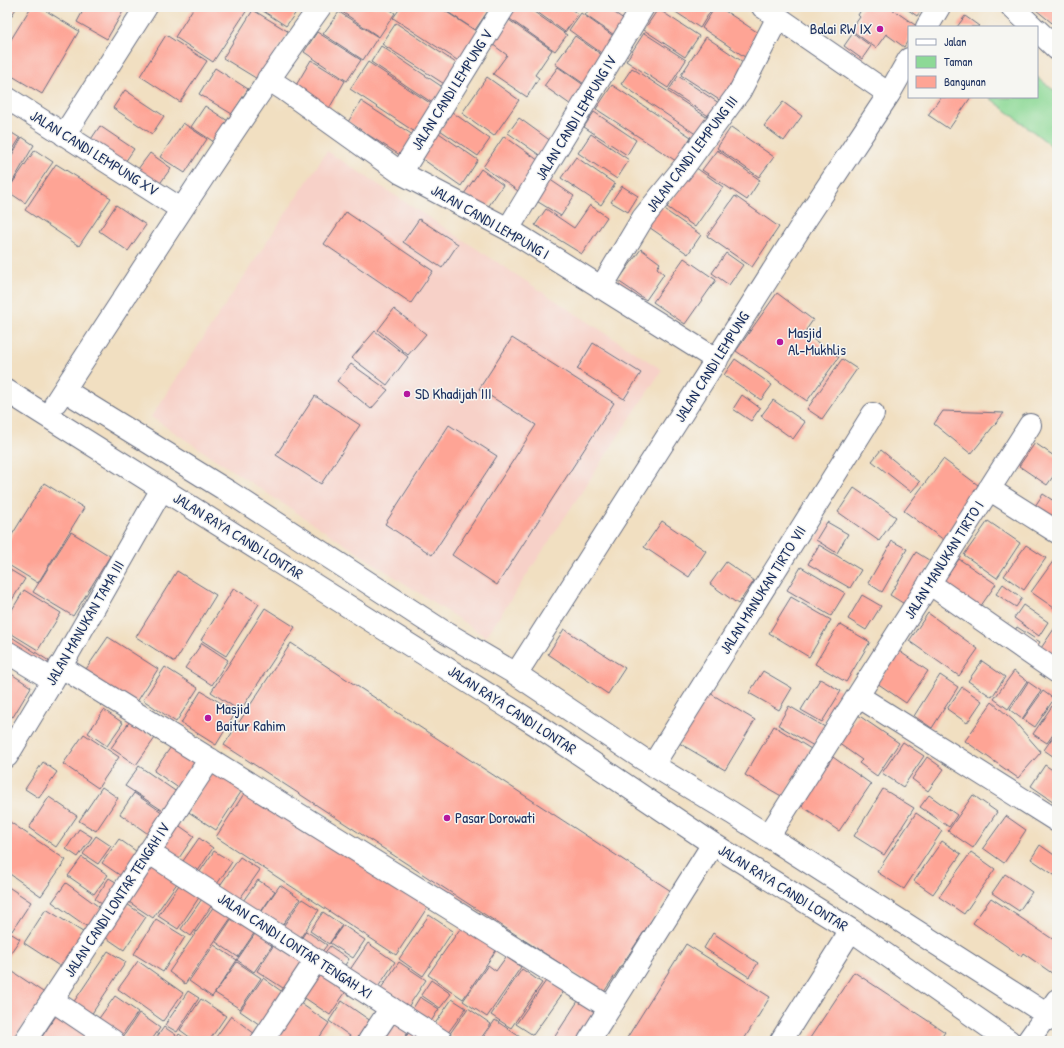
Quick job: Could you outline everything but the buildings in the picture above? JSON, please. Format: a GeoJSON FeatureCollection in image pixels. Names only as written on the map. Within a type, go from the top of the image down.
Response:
{"type":"FeatureCollection","features":[{"type":"Feature","properties":{"kind":"street"},"geometry":{"type":"LineString","coordinates":[[64,135],[146,7]]}},
{"type":"Feature","properties":{"kind":"street"},"geometry":{"type":"LineString","coordinates":[[47,415],[181,209],[268,80],[320,7]]}},
{"type":"Feature","properties":{"kind":"street","name":"JALAN CANDI LEMPUNG V"},"geometry":{"type":"LineString","coordinates":[[401,172],[504,7]]}},
{"type":"Feature","properties":{"kind":"street","name":"JALAN CANDI LEMPUNG IV"},"geometry":{"type":"LineString","coordinates":[[508,229],[644,7]]}},
{"type":"Feature","properties":{"kind":"street"},"geometry":{"type":"LineString","coordinates":[[928,26],[939,7]]}},
{"type":"Feature","properties":{"kind":"street"},"geometry":{"type":"LineString","coordinates":[[1012,7],[1032,26]]}},
{"type":"Feature","properties":{"kind":"street"},"geometry":{"type":"LineString","coordinates":[[771,12],[889,94]]}},
{"type":"Feature","properties":{"kind":"street","name":"JALAN CANDI LEMPUNG III"},"geometry":{"type":"LineString","coordinates":[[601,288],[642,218],[684,167],[740,91],[771,12]]}},
{"type":"Feature","properties":{"kind":"street"},"geometry":{"type":"LineString","coordinates":[[1038,31],[1057,49]]}},
{"type":"Feature","properties":{"kind":"street","name":"JALAN CANDI LEMPUNG"},"geometry":{"type":"LineString","coordinates":[[516,674],[804,222],[889,94],[908,62]]}},
{"type":"Feature","properties":{"kind":"street","name":"JALAN CANDI LEMPUNG I"},"geometry":{"type":"LineString","coordinates":[[268,80],[285,90],[401,172],[508,229],[717,360]]}},
{"type":"Feature","properties":{"kind":"street","name":"JALAN CANDI LEMPUNG XV"},"geometry":{"type":"LineString","coordinates":[[7,98],[181,209]]}},
{"type":"Feature","properties":{"kind":"street","name":"JALAN RAYA CANDI LONTAR"},"geometry":{"type":"LineString","coordinates":[[64,390],[229,492],[441,630],[516,674],[648,762],[1054,1012]]}},
{"type":"Feature","properties":{"kind":"street","name":"JALAN RAYA CANDI LONTAR"},"geometry":{"type":"LineString","coordinates":[[7,391],[425,654],[550,735],[713,844],[851,930],[1009,1041]]}},
{"type":"Feature","properties":{"kind":"street","name":"JALAN MANUKAN TIRTO VII"},"geometry":{"type":"LineString","coordinates":[[628,787],[648,762],[873,414]]}},
{"type":"Feature","properties":{"kind":"street","name":"JALAN MANUKAN TIRTO I"},"geometry":{"type":"LineString","coordinates":[[768,837],[1030,425]]}},
{"type":"Feature","properties":{"kind":"street","name":"JALAN MANUKAN TAMA III"},"geometry":{"type":"LineString","coordinates":[[7,756],[162,489]]}},
{"type":"Feature","properties":{"kind":"street"},"geometry":{"type":"LineString","coordinates":[[989,489],[1057,532]]}},
{"type":"Feature","properties":{"kind":"street"},"geometry":{"type":"LineString","coordinates":[[211,520],[229,492]]}},
{"type":"Feature","properties":{"kind":"street"},"geometry":{"type":"LineString","coordinates":[[929,583],[1057,672]]}},
{"type":"Feature","properties":{"kind":"street"},"geometry":{"type":"LineString","coordinates":[[425,654],[441,630]]}},
{"type":"Feature","properties":{"kind":"street"},"geometry":{"type":"LineString","coordinates":[[7,652],[56,673],[210,759],[610,1008]]}},
{"type":"Feature","properties":{"kind":"street"},"geometry":{"type":"LineString","coordinates":[[858,696],[1057,822]]}},
{"type":"Feature","properties":{"kind":"street"},"geometry":{"type":"LineString","coordinates":[[550,735],[567,709]]}},
{"type":"Feature","properties":{"kind":"street","name":"JALAN CANDI LONTAR TENGAH IV"},"geometry":{"type":"LineString","coordinates":[[25,1041],[210,759]]}},
{"type":"Feature","properties":{"kind":"street"},"geometry":{"type":"LineString","coordinates":[[589,1041],[713,844]]}},
{"type":"Feature","properties":{"kind":"street","name":"JALAN CANDI LONTAR TENGAH XI"},"geometry":{"type":"LineString","coordinates":[[148,852],[442,1041]]}},
{"type":"Feature","properties":{"kind":"street"},"geometry":{"type":"LineString","coordinates":[[781,1041],[851,930]]}},
{"type":"Feature","properties":{"kind":"street"},"geometry":{"type":"LineString","coordinates":[[262,1041],[316,960]]}},
{"type":"Feature","properties":{"kind":"street"},"geometry":{"type":"LineString","coordinates":[[52,1000],[113,1041]]}},
{"type":"Feature","properties":{"kind":"street"},"geometry":{"type":"LineString","coordinates":[[370,1041],[391,1008]]}},
{"type":"Feature","properties":{"kind":"street"},"geometry":{"type":"LineString","coordinates":[[1028,1041],[1054,1012]]}},
{"type":"Feature","properties":{"kind":"shaded area","name":"SD Khadijah III"},"geometry":{"type":"Polygon","coordinates":[[[327,151],[662,370],[486,637],[151,417],[327,151]]]}},
{"type":"Feature","properties":{"kind":"green space"},"geometry":{"type":"Polygon","coordinates":[[[1038,78],[1057,93],[1057,142],[1053,147],[990,98],[1038,98],[1038,78]]]}},
{"type":"Feature","properties":{"kind":"place","name":"Balai RW IX"},"geometry":{"type":"Point","coordinates":[880,29]}},
{"type":"Feature","properties":{"kind":"place","name":"Masjid Al-Mukhlis"},"geometry":{"type":"Point","coordinates":[780,342]}},
{"type":"Feature","properties":{"kind":"place","name":"SD Khadijah III"},"geometry":{"type":"Point","coordinates":[407,394]}},
{"type":"Feature","properties":{"kind":"place","name":"Masjid Baitur Rahim"},"geometry":{"type":"Point","coordinates":[208,718]}},
{"type":"Feature","properties":{"kind":"place","name":"Pasar Dorowati"},"geometry":{"type":"Point","coordinates":[447,818]}}]}
